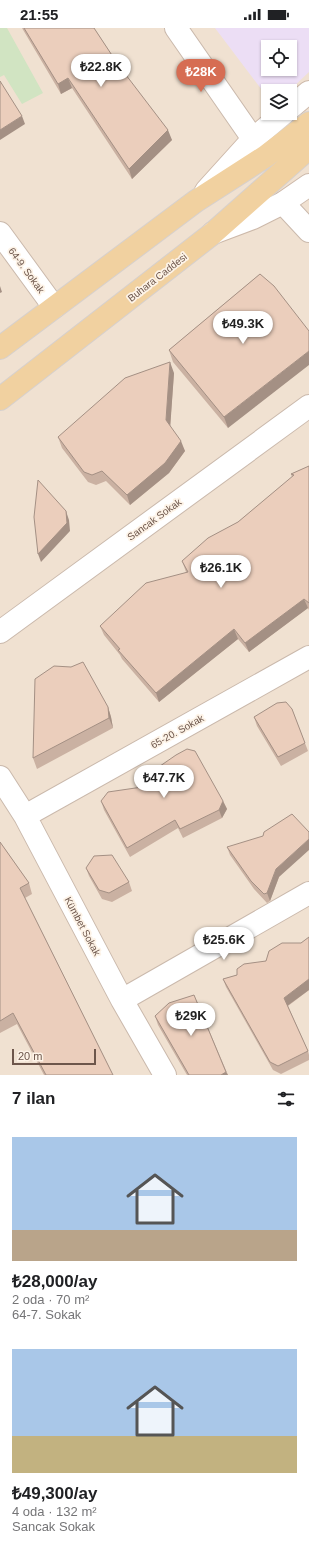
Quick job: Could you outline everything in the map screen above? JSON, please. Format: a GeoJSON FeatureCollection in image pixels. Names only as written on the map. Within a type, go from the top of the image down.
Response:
{"type":"FeatureCollection","features":[{"type":"Feature","properties":{"kind":"main road"},"geometry":{"type":"LineString","coordinates":[[0,348],[196,201],[266,156],[309,123]]}},
{"type":"Feature","properties":{"kind":"main road","name":"Buhara Caddesi"},"geometry":{"type":"LineString","coordinates":[[0,399],[212,234],[309,148]]}},
{"type":"Feature","properties":{"kind":"street"},"geometry":{"type":"LineString","coordinates":[[176,28],[254,139]]}},
{"type":"Feature","properties":{"kind":"street"},"geometry":{"type":"LineString","coordinates":[[297,102],[309,92]]}},
{"type":"Feature","properties":{"kind":"street"},"geometry":{"type":"LineString","coordinates":[[196,201],[254,139],[276,120]]}},
{"type":"Feature","properties":{"kind":"street"},"geometry":{"type":"LineString","coordinates":[[212,234],[253,218],[283,203],[309,185]]}},
{"type":"Feature","properties":{"kind":"street"},"geometry":{"type":"LineString","coordinates":[[283,203],[309,231]]}},
{"type":"Feature","properties":{"kind":"street","name":"64-9. Sokak"},"geometry":{"type":"LineString","coordinates":[[0,233],[54,307]]}},
{"type":"Feature","properties":{"kind":"street","name":"Sancak Sokak"},"geometry":{"type":"LineString","coordinates":[[0,632],[309,406]]}},
{"type":"Feature","properties":{"kind":"street","name":"65-20. Sokak"},"geometry":{"type":"LineString","coordinates":[[25,816],[309,657]]}},
{"type":"Feature","properties":{"kind":"street","name":"Kümbet Sokak"},"geometry":{"type":"LineString","coordinates":[[0,777],[25,816],[122,1000],[165,1075]]}},
{"type":"Feature","properties":{"kind":"street"},"geometry":{"type":"LineString","coordinates":[[122,1000],[309,893]]}},
{"type":"Feature","properties":{"kind":"shaded area"},"geometry":{"type":"Polygon","coordinates":[[[0,28],[309,28],[309,1075],[0,1075],[0,28]]]}},
{"type":"Feature","properties":{"kind":"shaded area"},"geometry":{"type":"Polygon","coordinates":[[[215,28],[309,28],[309,72],[296,84],[261,84],[261,89],[215,28]]]}},
{"type":"Feature","properties":{"kind":"green space"},"geometry":{"type":"Polygon","coordinates":[[[0,28],[7,28],[43,93],[22,104],[4,75],[0,77],[0,28]]]}},
{"type":"Feature","properties":{"kind":"building"},"geometry":{"type":"Polygon","coordinates":[[[24,28],[94,28],[125,75],[168,130],[129,169],[68,78],[58,84],[24,28]]]}},
{"type":"Feature","properties":{"kind":"building"},"geometry":{"type":"Polygon","coordinates":[[[0,81],[22,116],[0,130],[0,81]]]}},
{"type":"Feature","properties":{"kind":"building"},"geometry":{"type":"Polygon","coordinates":[[[260,274],[274,286],[309,331],[309,351],[224,417],[169,350],[260,274]]]}},
{"type":"Feature","properties":{"kind":"building"},"geometry":{"type":"Polygon","coordinates":[[[170,362],[166,420],[181,441],[165,463],[127,495],[102,471],[92,475],[84,472],[58,437],[125,378],[170,362]]]}},
{"type":"Feature","properties":{"kind":"building"},"geometry":{"type":"Polygon","coordinates":[[[309,466],[309,603],[304,599],[245,643],[234,629],[156,693],[118,650],[120,649],[100,626],[146,583],[188,572],[182,561],[208,538],[238,522],[294,475],[291,474],[309,466]]]}},
{"type":"Feature","properties":{"kind":"building"},"geometry":{"type":"Polygon","coordinates":[[[38,480],[66,511],[67,523],[38,554],[34,517],[38,480]]]}},
{"type":"Feature","properties":{"kind":"building"},"geometry":{"type":"Polygon","coordinates":[[[83,662],[108,707],[109,718],[33,758],[35,679],[54,666],[71,667],[83,662]]]}},
{"type":"Feature","properties":{"kind":"building"},"geometry":{"type":"Polygon","coordinates":[[[286,702],[292,709],[305,743],[278,757],[254,717],[277,703],[286,702]]]}},
{"type":"Feature","properties":{"kind":"building"},"geometry":{"type":"Polygon","coordinates":[[[187,749],[195,751],[223,801],[219,810],[180,829],[175,820],[127,848],[101,801],[108,792],[156,785],[150,773],[187,749]]]}},
{"type":"Feature","properties":{"kind":"building"},"geometry":{"type":"Polygon","coordinates":[[[292,814],[309,832],[309,839],[276,869],[267,893],[264,894],[251,881],[227,847],[263,836],[264,832],[292,814]]]}},
{"type":"Feature","properties":{"kind":"building"},"geometry":{"type":"Polygon","coordinates":[[[0,842],[29,883],[20,888],[113,1075],[46,1075],[13,1013],[0,1021],[0,842]]]}},
{"type":"Feature","properties":{"kind":"building"},"geometry":{"type":"Polygon","coordinates":[[[112,855],[129,882],[109,893],[99,890],[86,868],[94,856],[112,855]]]}},
{"type":"Feature","properties":{"kind":"building"},"geometry":{"type":"Polygon","coordinates":[[[309,937],[309,979],[284,998],[308,1051],[278,1066],[270,1062],[223,979],[237,975],[237,969],[244,964],[266,961],[269,951],[282,943],[301,943],[309,937]]]}},
{"type":"Feature","properties":{"kind":"building"},"geometry":{"type":"Polygon","coordinates":[[[194,995],[226,1072],[221,1075],[189,1075],[155,1016],[169,1003],[194,995]]]}}]}
